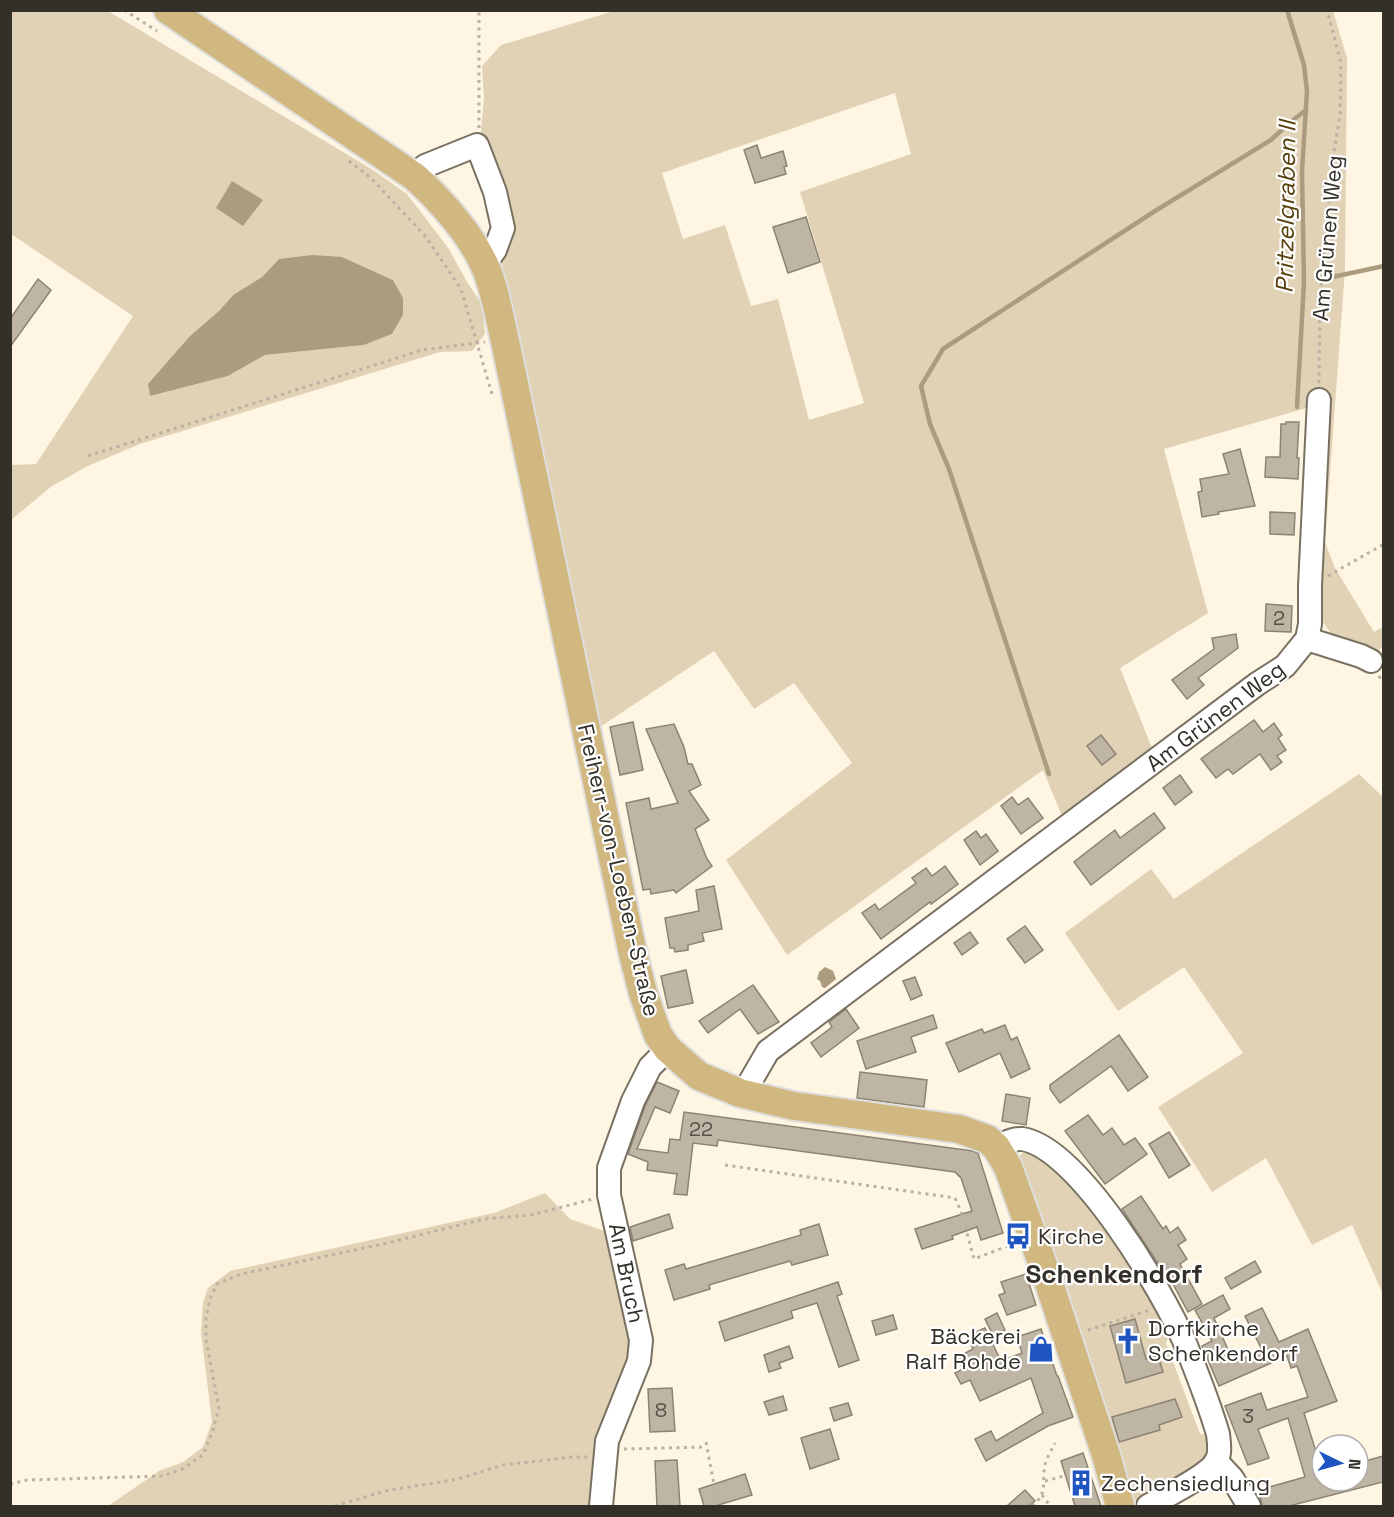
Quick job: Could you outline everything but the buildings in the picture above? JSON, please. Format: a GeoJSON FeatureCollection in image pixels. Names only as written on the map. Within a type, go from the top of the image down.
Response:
{"type":"FeatureCollection","features":[{"type":"Feature","properties":{"kind":"main road","name":"Freiherr-von-Loeben-Straße"},"geometry":{"type":"LineString","coordinates":[[165,22],[415,177],[454,217],[484,265],[496,300],[505,341],[643,993],[655,1027],[668,1049],[699,1076],[745,1094],[794,1106],[959,1129],[987,1139],[996,1148]]}},
{"type":"Feature","properties":{"kind":"main road"},"geometry":{"type":"LineString","coordinates":[[996,1148],[1008,1167],[1068,1336],[1107,1455],[1120,1506]]}},
{"type":"Feature","properties":{"kind":"street"},"geometry":{"type":"LineString","coordinates":[[415,177],[425,166],[477,145],[495,192],[503,228],[495,250],[484,265]]}},
{"type":"Feature","properties":{"kind":"street"},"geometry":{"type":"LineString","coordinates":[[1319,400],[1310,624],[1307,639],[1371,661]]}},
{"type":"Feature","properties":{"kind":"street","name":"Am Grünen Weg"},"geometry":{"type":"LineString","coordinates":[[745,1094],[768,1051],[1248,691],[1285,666],[1307,639]]}},
{"type":"Feature","properties":{"kind":"street","name":"Am Bruch"},"geometry":{"type":"LineString","coordinates":[[601,1506],[607,1441],[639,1361],[640,1340],[609,1195],[609,1168],[633,1101],[650,1067],[668,1049]]}},
{"type":"Feature","properties":{"kind":"street"},"geometry":{"type":"LineString","coordinates":[[996,1148],[1014,1139],[1023,1139],[1047,1149],[1084,1184],[1125,1239],[1165,1303],[1185,1342],[1215,1424],[1219,1449],[1216,1461],[1208,1470],[1148,1506]]}},
{"type":"Feature","properties":{"kind":"street"},"geometry":{"type":"LineString","coordinates":[[1216,1461],[1232,1479],[1249,1506]]}},
{"type":"Feature","properties":{"kind":"path"},"geometry":{"type":"LineString","coordinates":[[124,10],[165,22]]}},
{"type":"Feature","properties":{"kind":"path"},"geometry":{"type":"LineString","coordinates":[[477,145],[480,96],[479,10]]}},
{"type":"Feature","properties":{"kind":"path","name":"Am Grünen Weg"},"geometry":{"type":"LineString","coordinates":[[1319,400],[1320,298],[1332,168],[1340,115],[1341,63],[1327,10]]}},
{"type":"Feature","properties":{"kind":"path"},"geometry":{"type":"LineString","coordinates":[[88,456],[422,350],[479,343],[461,289],[426,237],[371,178],[344,157]]}},
{"type":"Feature","properties":{"kind":"path"},"geometry":{"type":"LineString","coordinates":[[1310,586],[1383,544]]}},
{"type":"Feature","properties":{"kind":"path"},"geometry":{"type":"LineString","coordinates":[[725,1165],[955,1198],[961,1211],[974,1259],[1033,1236]]}},
{"type":"Feature","properties":{"kind":"path"},"geometry":{"type":"LineString","coordinates":[[10,1484],[27,1480],[162,1476],[182,1469],[203,1455],[219,1408],[207,1340],[206,1317],[210,1299],[217,1284],[241,1274],[380,1245],[484,1219],[531,1215],[609,1195]]}},
{"type":"Feature","properties":{"kind":"path"},"geometry":{"type":"LineString","coordinates":[[1068,1336],[1165,1303]]}},
{"type":"Feature","properties":{"kind":"path"},"geometry":{"type":"LineString","coordinates":[[1032,1506],[1041,1499],[1045,1481],[1045,1464],[1055,1443]]}},
{"type":"Feature","properties":{"kind":"path"},"geometry":{"type":"LineString","coordinates":[[335,1506],[385,1491],[458,1479],[503,1465],[706,1444],[718,1506]]}},
{"type":"Feature","properties":{"kind":"path"},"geometry":{"type":"LineString","coordinates":[[1045,1481],[1064,1476]]}},
{"type":"Feature","properties":{"kind":"path"},"geometry":{"type":"LineString","coordinates":[[1042,1494],[1050,1506]]}},
{"type":"Feature","properties":{"kind":"shaded area"},"geometry":{"type":"Polygon","coordinates":[[[11,11],[108,11],[373,170],[407,194],[449,249],[482,304],[485,334],[472,351],[440,352],[140,444],[88,466],[52,486],[11,520],[11,465],[36,464],[133,316],[11,234],[11,11]],[[342,257],[279,259],[262,277],[233,295],[220,310],[190,336],[149,384],[150,396],[228,376],[265,355],[364,345],[392,334],[403,315],[393,280],[342,257]]]}},
{"type":"Feature","properties":{"kind":"shaded area"},"geometry":{"type":"Polygon","coordinates":[[[614,11],[1333,11],[1347,58],[1345,269],[1325,542],[1335,568],[1374,632],[1383,627],[1383,647],[1372,654],[1343,643],[1327,628],[1315,609],[1310,407],[1164,449],[1208,613],[1120,668],[1154,753],[1064,821],[1043,770],[787,955],[726,860],[852,763],[794,683],[754,709],[714,651],[597,729],[509,307],[499,245],[491,170],[481,130],[484,99],[482,66],[501,45],[614,11]],[[895,93],[662,173],[683,239],[725,225],[751,306],[778,299],[809,420],[864,403],[800,192],[911,154],[895,93]]]}},
{"type":"Feature","properties":{"kind":"shaded area"},"geometry":{"type":"Polygon","coordinates":[[[232,181],[263,200],[243,226],[216,208],[232,181]]]}},
{"type":"Feature","properties":{"kind":"shaded area"},"geometry":{"type":"Polygon","coordinates":[[[312,255],[342,257],[393,280],[403,298],[403,315],[392,334],[364,345],[265,355],[228,376],[150,396],[148,384],[190,336],[220,310],[233,295],[262,277],[279,259],[312,255]]]}},
{"type":"Feature","properties":{"kind":"shaded area"},"geometry":{"type":"Polygon","coordinates":[[[1359,774],[1384,798],[1383,1294],[1352,1225],[1312,1245],[1266,1158],[1212,1192],[1158,1107],[1243,1053],[1184,967],[1118,1011],[1065,933],[1151,869],[1174,899],[1359,774]]]}},
{"type":"Feature","properties":{"kind":"shaded area"},"geometry":{"type":"Polygon","coordinates":[[[825,967],[833,971],[836,979],[825,988],[817,979],[819,972],[825,967]]]}},
{"type":"Feature","properties":{"kind":"shaded area"},"geometry":{"type":"Polygon","coordinates":[[[1034,1148],[1047,1153],[1120,1241],[1171,1330],[1166,1343],[1200,1434],[1212,1435],[1212,1449],[1205,1463],[1139,1502],[1130,1498],[1016,1163],[1022,1153],[1034,1148]]]}},
{"type":"Feature","properties":{"kind":"shaded area"},"geometry":{"type":"Polygon","coordinates":[[[545,1193],[570,1219],[607,1232],[633,1357],[593,1506],[108,1506],[159,1471],[183,1462],[203,1447],[212,1422],[201,1332],[203,1302],[208,1288],[230,1271],[494,1213],[545,1193]]]}},
{"type":"Feature","properties":{"kind":"waterway","name":"Pritzelgraben II"},"geometry":{"type":"LineString","coordinates":[[1287,10],[1304,65],[1307,91],[1302,171],[1304,282],[1297,407]]}},
{"type":"Feature","properties":{"kind":"waterway"},"geometry":{"type":"LineString","coordinates":[[1049,774],[949,469],[930,424],[921,386],[943,349],[1155,211],[1271,140],[1306,110]]}},
{"type":"Feature","properties":{"kind":"waterway"},"geometry":{"type":"LineString","coordinates":[[1323,279],[1384,266]]}},
{"type":"Feature","properties":{"kind":"place","name":"Kirche"},"geometry":{"type":"Point","coordinates":[1018,1236]}},
{"type":"Feature","properties":{"kind":"place","name":"Dorfkirche Schenkendorf"},"geometry":{"type":"Point","coordinates":[1128,1341]}},
{"type":"Feature","properties":{"kind":"place","name":"Bäckerei Ralf Rohde"},"geometry":{"type":"Point","coordinates":[1041,1349]}},
{"type":"Feature","properties":{"kind":"place","name":"Zechensiedlung"},"geometry":{"type":"Point","coordinates":[1081,1483]}},
{"type":"Feature","properties":{"kind":"district","name":"Schenkendorf"},"geometry":{"type":"Point","coordinates":[1114,1274]}}]}
